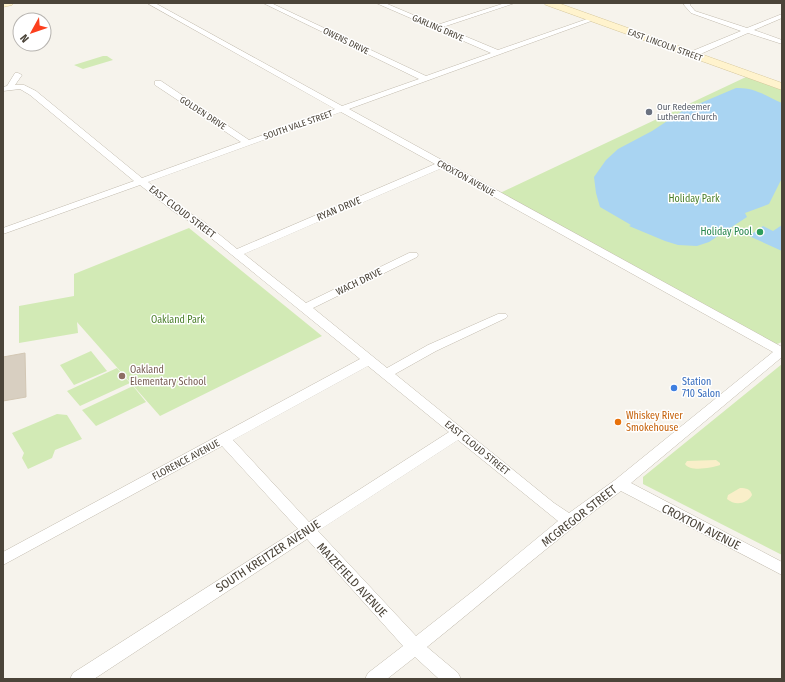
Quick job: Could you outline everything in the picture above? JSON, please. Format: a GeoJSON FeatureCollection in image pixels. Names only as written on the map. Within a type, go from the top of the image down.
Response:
{"type":"FeatureCollection","features":[{"type":"Feature","properties":{"kind":"main road"},"geometry":{"type":"LineString","coordinates":[[3,4],[9,3]]}},
{"type":"Feature","properties":{"kind":"main road","name":"EAST LINCOLN STREET"},"geometry":{"type":"LineString","coordinates":[[549,3],[782,87]]}},
{"type":"Feature","properties":{"kind":"street","name":"CROXTON AVENUE"},"geometry":{"type":"LineString","coordinates":[[151,3],[441,165],[782,352]]}},
{"type":"Feature","properties":{"kind":"street","name":"OWENS DRIVE"},"geometry":{"type":"LineString","coordinates":[[266,3],[425,79]]}},
{"type":"Feature","properties":{"kind":"street"},"geometry":{"type":"LineString","coordinates":[[382,4],[392,3]]}},
{"type":"Feature","properties":{"kind":"street"},"geometry":{"type":"LineString","coordinates":[[436,27],[512,3]]}},
{"type":"Feature","properties":{"kind":"street"},"geometry":{"type":"LineString","coordinates":[[688,3],[687,5],[694,12],[782,42]]}},
{"type":"Feature","properties":{"kind":"street","name":"GARLING DRIVE"},"geometry":{"type":"LineString","coordinates":[[382,4],[498,53]]}},
{"type":"Feature","properties":{"kind":"street"},"geometry":{"type":"LineString","coordinates":[[693,54],[782,16]]}},
{"type":"Feature","properties":{"kind":"street","name":"SOUTH VALE STREET"},"geometry":{"type":"LineString","coordinates":[[3,231],[592,19]]}},
{"type":"Feature","properties":{"kind":"street"},"geometry":{"type":"LineString","coordinates":[[6,88],[18,75]]}},
{"type":"Feature","properties":{"kind":"street","name":"GOLDEN DRIVE"},"geometry":{"type":"LineString","coordinates":[[158,83],[248,143]]}},
{"type":"Feature","properties":{"kind":"street","name":"EAST CLOUD STREET"},"geometry":{"type":"LineString","coordinates":[[6,88],[21,86],[33,93],[176,209],[199,223],[237,253],[549,507],[569,521]]}},
{"type":"Feature","properties":{"kind":"street"},"geometry":{"type":"LineString","coordinates":[[3,95],[25,89]]}},
{"type":"Feature","properties":{"kind":"street","name":"RYAN DRIVE"},"geometry":{"type":"LineString","coordinates":[[237,253],[441,165]]}},
{"type":"Feature","properties":{"kind":"street","name":"WACH DRIVE"},"geometry":{"type":"LineString","coordinates":[[305,308],[413,255]]}},
{"type":"Feature","properties":{"kind":"street"},"geometry":{"type":"LineString","coordinates":[[386,374],[432,348],[502,316]]}},
{"type":"Feature","properties":{"kind":"street","name":"MCGREGOR STREET"},"geometry":{"type":"LineString","coordinates":[[374,679],[483,593],[569,521],[620,484],[782,352]]}},
{"type":"Feature","properties":{"kind":"street","name":"FLORENCE AVENUE"},"geometry":{"type":"LineString","coordinates":[[3,559],[225,440],[369,360]]}},
{"type":"Feature","properties":{"kind":"street","name":"SOUTH KREITZER AVENUE"},"geometry":{"type":"LineString","coordinates":[[79,679],[458,433]]}},
{"type":"Feature","properties":{"kind":"street","name":"MAIZEFIELD AVENUE"},"geometry":{"type":"LineString","coordinates":[[225,440],[415,647],[452,679]]}},
{"type":"Feature","properties":{"kind":"street","name":"CROXTON AVENUE"},"geometry":{"type":"LineString","coordinates":[[620,484],[782,569]]}},
{"type":"Feature","properties":{"kind":"green space"},"geometry":{"type":"Polygon","coordinates":[[[107,56],[113,60],[83,69],[74,65],[107,56]]]}},
{"type":"Feature","properties":{"kind":"green space","name":"Holiday Park"},"geometry":{"type":"Polygon","coordinates":[[[746,77],[782,90],[782,342],[777,344],[774,343],[500,193],[746,77]]]}},
{"type":"Feature","properties":{"kind":"green space","name":"Oakland Park"},"geometry":{"type":"Polygon","coordinates":[[[189,228],[322,336],[160,416],[77,322],[78,333],[19,343],[19,306],[74,296],[74,274],[189,228]]]}},
{"type":"Feature","properties":{"kind":"green space"},"geometry":{"type":"Polygon","coordinates":[[[91,351],[107,371],[74,385],[60,365],[91,351]]]}},
{"type":"Feature","properties":{"kind":"green space"},"geometry":{"type":"Polygon","coordinates":[[[782,364],[782,555],[643,484],[643,477],[782,364]]]}},
{"type":"Feature","properties":{"kind":"green space"},"geometry":{"type":"Polygon","coordinates":[[[117,368],[130,383],[80,406],[67,391],[117,368]]]}},
{"type":"Feature","properties":{"kind":"green space"},"geometry":{"type":"Polygon","coordinates":[[[133,386],[146,402],[96,426],[82,410],[133,386]]]}},
{"type":"Feature","properties":{"kind":"green space"},"geometry":{"type":"Polygon","coordinates":[[[57,414],[67,415],[82,439],[55,450],[52,458],[28,469],[22,458],[24,453],[12,433],[57,414]]]}},
{"type":"Feature","properties":{"kind":"sand"},"geometry":{"type":"Polygon","coordinates":[[[716,460],[720,463],[720,465],[706,468],[696,469],[685,464],[687,461],[716,460]]]}},
{"type":"Feature","properties":{"kind":"sand"},"geometry":{"type":"Polygon","coordinates":[[[740,488],[751,491],[752,495],[750,498],[741,503],[734,503],[727,499],[728,495],[740,488]]]}},
{"type":"Feature","properties":{"kind":"water"},"geometry":{"type":"Polygon","coordinates":[[[736,88],[754,90],[782,103],[782,178],[769,204],[745,213],[747,217],[709,242],[697,246],[678,245],[665,241],[629,226],[631,225],[600,207],[594,177],[606,160],[618,149],[652,131],[684,110],[736,88]]]}},
{"type":"Feature","properties":{"kind":"water"},"geometry":{"type":"Polygon","coordinates":[[[782,225],[782,251],[749,236],[763,226],[773,231],[782,225]]]}},
{"type":"Feature","properties":{"kind":"building"},"geometry":{"type":"Polygon","coordinates":[[[25,353],[26,397],[3,401],[3,357],[25,353]]]}},
{"type":"Feature","properties":{"kind":"place","name":"Our Redeemer Lutheran Church"},"geometry":{"type":"Point","coordinates":[649,112]}},
{"type":"Feature","properties":{"kind":"place","name":"Holiday Pool"},"geometry":{"type":"Point","coordinates":[760,232]}},
{"type":"Feature","properties":{"kind":"place","name":"Oakland Elementary School"},"geometry":{"type":"Point","coordinates":[122,376]}},
{"type":"Feature","properties":{"kind":"place","name":"Station 710 Salon"},"geometry":{"type":"Point","coordinates":[674,388]}},
{"type":"Feature","properties":{"kind":"place","name":"Whiskey River Smokehouse"},"geometry":{"type":"Point","coordinates":[618,422]}}]}
